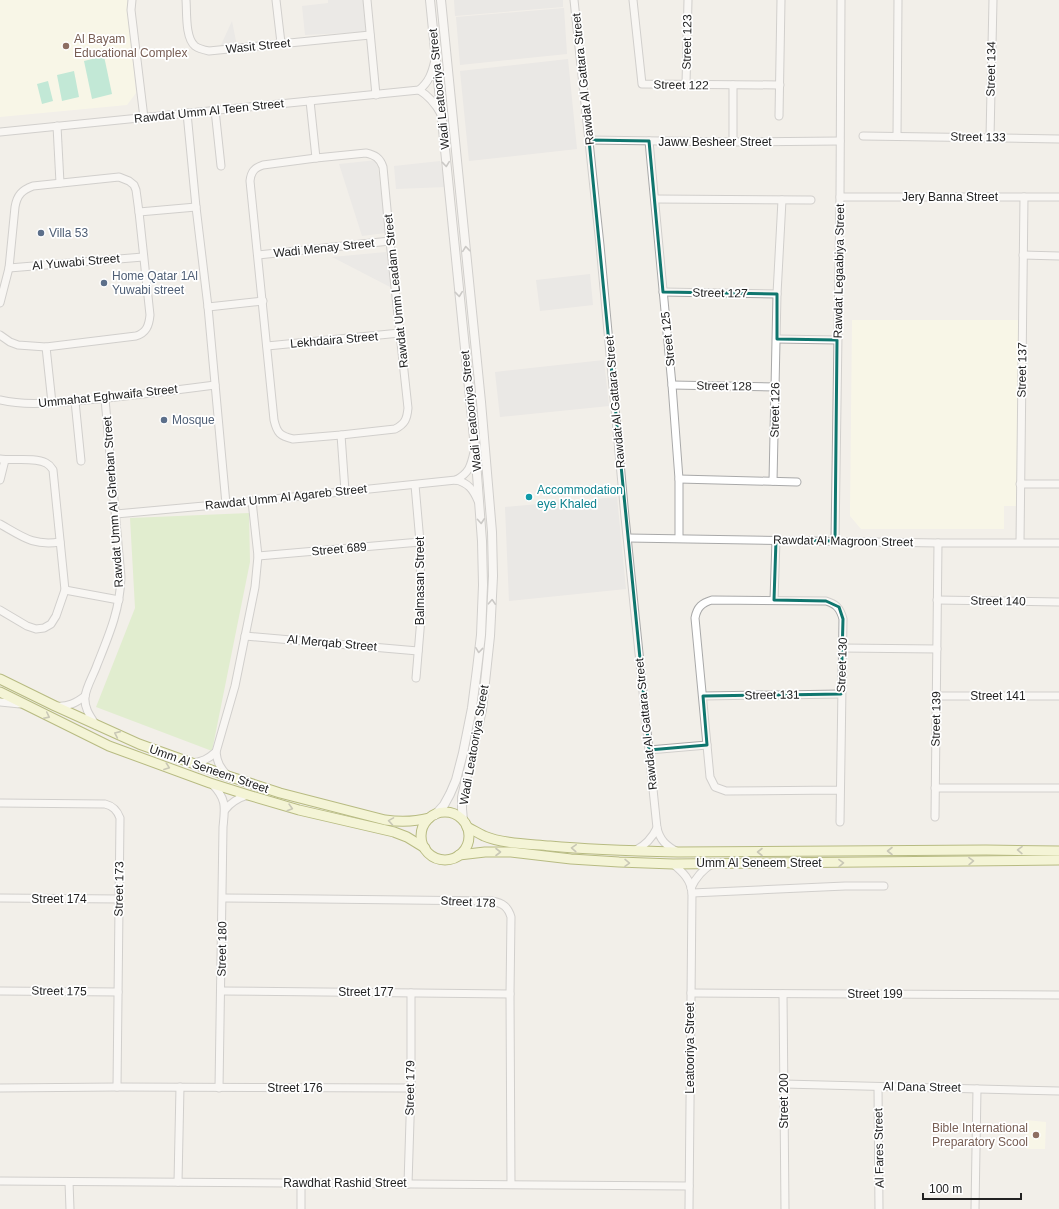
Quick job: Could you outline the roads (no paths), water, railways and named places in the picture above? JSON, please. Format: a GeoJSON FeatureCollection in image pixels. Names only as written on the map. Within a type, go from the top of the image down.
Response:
{"type":"FeatureCollection","features":[{"type":"Feature","properties":{"kind":"main road","name":"Umm Al Seneem Street"},"geometry":{"type":"LineString","coordinates":[[0,679],[139,744],[280,793],[385,820],[411,822],[432,817]]}},
{"type":"Feature","properties":{"kind":"main road","name":"Umm Al Seneem Street"},"geometry":{"type":"LineString","coordinates":[[0,692],[110,746],[210,783],[248,796],[299,810],[394,832],[407,837],[425,848]]}},
{"type":"Feature","properties":{"kind":"main road"},"geometry":{"type":"LineString","coordinates":[[442,813],[450,813],[457,816],[465,824],[469,835],[468,843],[465,850],[459,856],[444,860],[436,858],[425,848],[422,841],[422,833],[424,826],[432,817],[442,813]]}},
{"type":"Feature","properties":{"kind":"main road","name":"Umm Al Seneem Street"},"geometry":{"type":"LineString","coordinates":[[465,824],[484,836],[511,842],[574,848],[634,851],[1059,851]]}},
{"type":"Feature","properties":{"kind":"main road","name":"Umm Al Seneem Street"},"geometry":{"type":"LineString","coordinates":[[459,856],[485,852],[511,852],[571,859],[673,864],[1059,860]]}},
{"type":"Feature","properties":{"kind":"street"},"geometry":{"type":"LineString","coordinates":[[132,0],[131,10],[144,118]]}},
{"type":"Feature","properties":{"kind":"street","name":"Wasit Street"},"geometry":{"type":"LineString","coordinates":[[186,0],[190,38],[194,45],[209,51],[370,35]]}},
{"type":"Feature","properties":{"kind":"street"},"geometry":{"type":"LineString","coordinates":[[276,0],[281,43]]}},
{"type":"Feature","properties":{"kind":"street"},"geometry":{"type":"LineString","coordinates":[[367,0],[376,95]]}},
{"type":"Feature","properties":{"kind":"street","name":"Wadi Leatooriya Street"},"geometry":{"type":"LineString","coordinates":[[430,0],[475,448],[480,504],[483,585],[481,635],[472,708],[456,780],[444,805],[432,817]]}},
{"type":"Feature","properties":{"kind":"street","name":"Wadi Leatooriya Street"},"geometry":{"type":"LineString","coordinates":[[441,0],[481,402],[492,532],[493,576],[490,636],[482,710],[462,797],[462,809],[465,824]]}},
{"type":"Feature","properties":{"kind":"street","name":"Rawdat Al Gattara Street"},"geometry":{"type":"LineString","coordinates":[[574,0],[657,828],[659,836],[664,844],[678,852]]}},
{"type":"Feature","properties":{"kind":"street","name":"Street 122"},"geometry":{"type":"LineString","coordinates":[[633,0],[642,84],[780,85]]}},
{"type":"Feature","properties":{"kind":"street","name":"Street 123"},"geometry":{"type":"LineString","coordinates":[[686,84],[688,0]]}},
{"type":"Feature","properties":{"kind":"street"},"geometry":{"type":"LineString","coordinates":[[779,116],[782,0]]}},
{"type":"Feature","properties":{"kind":"street","name":"Rawdat Legaabiya Street"},"geometry":{"type":"LineString","coordinates":[[835,541],[841,0]]}},
{"type":"Feature","properties":{"kind":"street"},"geometry":{"type":"LineString","coordinates":[[896,136],[898,0]]}},
{"type":"Feature","properties":{"kind":"street","name":"Street 134"},"geometry":{"type":"LineString","coordinates":[[990,137],[993,0]]}},
{"type":"Feature","properties":{"kind":"street"},"geometry":{"type":"LineString","coordinates":[[436,57],[431,76],[419,90],[434,101],[441,116]]}},
{"type":"Feature","properties":{"kind":"street"},"geometry":{"type":"LineString","coordinates":[[733,85],[733,142]]}},
{"type":"Feature","properties":{"kind":"street","name":"Rawdat Umm Al Teen Street"},"geometry":{"type":"LineString","coordinates":[[0,132],[419,90]]}},
{"type":"Feature","properties":{"kind":"street"},"geometry":{"type":"LineString","coordinates":[[310,101],[316,158]]}},
{"type":"Feature","properties":{"kind":"street"},"geometry":{"type":"LineString","coordinates":[[215,110],[222,166]]}},
{"type":"Feature","properties":{"kind":"street"},"geometry":{"type":"LineString","coordinates":[[187,113],[208,307],[226,504]]}},
{"type":"Feature","properties":{"kind":"street"},"geometry":{"type":"LineString","coordinates":[[57,126],[60,183]]}},
{"type":"Feature","properties":{"kind":"street","name":"Street 133"},"geometry":{"type":"LineString","coordinates":[[863,136],[1059,139]]}},
{"type":"Feature","properties":{"kind":"street","name":"Jaww Besheer Street"},"geometry":{"type":"LineString","coordinates":[[589,140],[649,142],[840,141]]}},
{"type":"Feature","properties":{"kind":"street","name":"Street 125"},"geometry":{"type":"LineString","coordinates":[[649,142],[672,385],[679,479],[679,538]]}},
{"type":"Feature","properties":{"kind":"street","name":"Rawdat Umm Leadam Street"},"geometry":{"type":"LineString","coordinates":[[366,153],[377,157],[381,161],[383,167],[408,408],[405,422],[394,429],[293,439],[280,434],[276,428],[250,181],[253,170],[258,166],[316,158],[366,153]]}},
{"type":"Feature","properties":{"kind":"street"},"geometry":{"type":"LineString","coordinates":[[0,304],[9,268],[16,200],[20,193],[33,186],[119,177],[124,178],[134,185],[139,212],[150,315],[146,330],[142,334],[136,336],[46,347],[18,345],[10,342],[0,335]]}},
{"type":"Feature","properties":{"kind":"street","name":"Jery Banna Street"},"geometry":{"type":"LineString","coordinates":[[840,197],[1059,197]]}},
{"type":"Feature","properties":{"kind":"street","name":"Street 137"},"geometry":{"type":"LineString","coordinates":[[1020,542],[1024,197]]}},
{"type":"Feature","properties":{"kind":"street"},"geometry":{"type":"LineString","coordinates":[[655,198],[811,200]]}},
{"type":"Feature","properties":{"kind":"street","name":"Street 126"},"geometry":{"type":"LineString","coordinates":[[773,481],[777,294],[782,200]]}},
{"type":"Feature","properties":{"kind":"street"},"geometry":{"type":"LineString","coordinates":[[139,212],[196,207]]}},
{"type":"Feature","properties":{"kind":"street","name":"Wadi Menay Street"},"geometry":{"type":"LineString","coordinates":[[258,255],[390,242]]}},
{"type":"Feature","properties":{"kind":"street"},"geometry":{"type":"LineString","coordinates":[[1023,255],[1059,256]]}},
{"type":"Feature","properties":{"kind":"street","name":"Al Yuwabi Street"},"geometry":{"type":"LineString","coordinates":[[9,268],[143,257]]}},
{"type":"Feature","properties":{"kind":"street","name":"Street 127"},"geometry":{"type":"LineString","coordinates":[[663,292],[777,294]]}},
{"type":"Feature","properties":{"kind":"street"},"geometry":{"type":"LineString","coordinates":[[208,307],[263,301]]}},
{"type":"Feature","properties":{"kind":"street","name":"Lekhdaira Street"},"geometry":{"type":"LineString","coordinates":[[267,346],[400,333]]}},
{"type":"Feature","properties":{"kind":"street"},"geometry":{"type":"LineString","coordinates":[[777,339],[837,340]]}},
{"type":"Feature","properties":{"kind":"street"},"geometry":{"type":"LineString","coordinates":[[46,347],[52,403]]}},
{"type":"Feature","properties":{"kind":"street","name":"Ummahat Eghwaifa Street"},"geometry":{"type":"LineString","coordinates":[[0,400],[18,403],[52,403],[105,399],[215,385]]}},
{"type":"Feature","properties":{"kind":"street","name":"Street 128"},"geometry":{"type":"LineString","coordinates":[[672,385],[776,386]]}},
{"type":"Feature","properties":{"kind":"street","name":"Rawdat Umm Al Gherban Street"},"geometry":{"type":"LineString","coordinates":[[85,696],[113,624],[119,600],[121,577],[105,399]]}},
{"type":"Feature","properties":{"kind":"street"},"geometry":{"type":"LineString","coordinates":[[75,401],[81,461]]}},
{"type":"Feature","properties":{"kind":"street"},"geometry":{"type":"LineString","coordinates":[[341,435],[345,491]]}},
{"type":"Feature","properties":{"kind":"street"},"geometry":{"type":"LineString","coordinates":[[456,480],[463,476],[470,468],[475,448]]}},
{"type":"Feature","properties":{"kind":"street"},"geometry":{"type":"LineString","coordinates":[[0,480],[2,459],[39,461],[50,465],[53,470],[65,590],[56,616],[51,624],[44,628],[36,629],[27,626],[0,610]]}},
{"type":"Feature","properties":{"kind":"street"},"geometry":{"type":"LineString","coordinates":[[679,479],[797,482]]}},
{"type":"Feature","properties":{"kind":"street"},"geometry":{"type":"LineString","coordinates":[[456,480],[463,482],[471,488],[480,504]]}},
{"type":"Feature","properties":{"kind":"street","name":"Rawdat Umm Al Agareb Street"},"geometry":{"type":"LineString","coordinates":[[116,514],[456,480]]}},
{"type":"Feature","properties":{"kind":"street"},"geometry":{"type":"LineString","coordinates":[[1020,484],[1059,484]]}},
{"type":"Feature","properties":{"kind":"street","name":"Balmasan Street"},"geometry":{"type":"LineString","coordinates":[[415,485],[420,542],[421,618],[416,678]]}},
{"type":"Feature","properties":{"kind":"street"},"geometry":{"type":"LineString","coordinates":[[228,776],[219,766],[216,759],[216,752],[235,686],[255,587],[258,556],[252,501]]}},
{"type":"Feature","properties":{"kind":"street"},"geometry":{"type":"LineString","coordinates":[[0,524],[30,541],[49,544],[60,542]]}},
{"type":"Feature","properties":{"kind":"street","name":"Rawdat Al Magroon Street"},"geometry":{"type":"LineString","coordinates":[[628,538],[938,543],[1059,543]]}},
{"type":"Feature","properties":{"kind":"street"},"geometry":{"type":"LineString","coordinates":[[774,600],[776,540]]}},
{"type":"Feature","properties":{"kind":"street","name":"Street 689"},"geometry":{"type":"LineString","coordinates":[[258,556],[420,542]]}},
{"type":"Feature","properties":{"kind":"street","name":"Street 139"},"geometry":{"type":"LineString","coordinates":[[935,818],[938,543]]}},
{"type":"Feature","properties":{"kind":"street"},"geometry":{"type":"LineString","coordinates":[[65,590],[119,600]]}},
{"type":"Feature","properties":{"kind":"street","name":"Street 130"},"geometry":{"type":"LineString","coordinates":[[840,790],[726,791],[715,787],[710,777],[695,618],[696,612],[705,602],[712,600],[826,601],[839,607],[843,619],[840,822]]}},
{"type":"Feature","properties":{"kind":"street","name":"Street 140"},"geometry":{"type":"LineString","coordinates":[[937,600],[1059,602]]}},
{"type":"Feature","properties":{"kind":"street","name":"Al Merqab Street"},"geometry":{"type":"LineString","coordinates":[[245,636],[418,651]]}},
{"type":"Feature","properties":{"kind":"street"},"geometry":{"type":"LineString","coordinates":[[842,648],[937,649]]}},
{"type":"Feature","properties":{"kind":"street","name":"Street 131"},"geometry":{"type":"LineString","coordinates":[[703,696],[841,694]]}},
{"type":"Feature","properties":{"kind":"street"},"geometry":{"type":"LineString","coordinates":[[55,706],[71,705],[78,702],[85,696]]}},
{"type":"Feature","properties":{"kind":"street"},"geometry":{"type":"LineString","coordinates":[[85,696],[86,709],[96,725]]}},
{"type":"Feature","properties":{"kind":"street","name":"Street 141"},"geometry":{"type":"LineString","coordinates":[[936,696],[1059,696]]}},
{"type":"Feature","properties":{"kind":"street"},"geometry":{"type":"LineString","coordinates":[[0,702],[22,704]]}},
{"type":"Feature","properties":{"kind":"street"},"geometry":{"type":"LineString","coordinates":[[649,750],[707,745]]}},
{"type":"Feature","properties":{"kind":"street"},"geometry":{"type":"LineString","coordinates":[[191,763],[205,760],[216,752]]}},
{"type":"Feature","properties":{"kind":"street","name":"Street 180"},"geometry":{"type":"LineString","coordinates":[[210,783],[223,798],[225,810],[223,827],[219,1088]]}},
{"type":"Feature","properties":{"kind":"street"},"geometry":{"type":"LineString","coordinates":[[935,788],[1059,788]]}},
{"type":"Feature","properties":{"kind":"street"},"geometry":{"type":"LineString","coordinates":[[225,810],[236,799],[248,796]]}},
{"type":"Feature","properties":{"kind":"street","name":"Street 173"},"geometry":{"type":"LineString","coordinates":[[0,803],[109,805],[113,807],[120,818],[117,1086]]}},
{"type":"Feature","properties":{"kind":"street"},"geometry":{"type":"LineString","coordinates":[[634,851],[648,842],[657,828]]}},
{"type":"Feature","properties":{"kind":"street"},"geometry":{"type":"LineString","coordinates":[[673,864],[685,874],[689,880],[692,890],[884,886]]}},
{"type":"Feature","properties":{"kind":"street","name":"Leatooriya Street"},"geometry":{"type":"LineString","coordinates":[[689,1209],[692,890],[694,880],[699,873],[712,864]]}},
{"type":"Feature","properties":{"kind":"street","name":"Street 174"},"geometry":{"type":"LineString","coordinates":[[0,898],[119,899]]}},
{"type":"Feature","properties":{"kind":"street","name":"Street 178"},"geometry":{"type":"LineString","coordinates":[[223,898],[492,901],[499,902],[508,910],[511,917],[511,1184]]}},
{"type":"Feature","properties":{"kind":"street","name":"Street 175"},"geometry":{"type":"LineString","coordinates":[[0,991],[118,992]]}},
{"type":"Feature","properties":{"kind":"street","name":"Street 177"},"geometry":{"type":"LineString","coordinates":[[221,991],[510,994]]}},
{"type":"Feature","properties":{"kind":"street","name":"Street 179"},"geometry":{"type":"LineString","coordinates":[[408,1184],[411,1088],[411,993]]}},
{"type":"Feature","properties":{"kind":"street","name":"Street 199"},"geometry":{"type":"LineString","coordinates":[[691,993],[1059,995]]}},
{"type":"Feature","properties":{"kind":"street","name":"Street 200"},"geometry":{"type":"LineString","coordinates":[[783,994],[785,1209]]}},
{"type":"Feature","properties":{"kind":"street","name":"Al Dana Street"},"geometry":{"type":"LineString","coordinates":[[784,1084],[1059,1091]]}},
{"type":"Feature","properties":{"kind":"street","name":"Street 176"},"geometry":{"type":"LineString","coordinates":[[0,1088],[117,1086],[219,1088],[411,1088]]}},
{"type":"Feature","properties":{"kind":"street","name":"Al Fares Street"},"geometry":{"type":"LineString","coordinates":[[878,1086],[879,1209]]}},
{"type":"Feature","properties":{"kind":"street"},"geometry":{"type":"LineString","coordinates":[[178,1182],[180,1087]]}},
{"type":"Feature","properties":{"kind":"street"},"geometry":{"type":"LineString","coordinates":[[975,1209],[976,1089]]}},
{"type":"Feature","properties":{"kind":"street","name":"Rawdhat Rashid Street"},"geometry":{"type":"LineString","coordinates":[[0,1181],[690,1186]]}},
{"type":"Feature","properties":{"kind":"street"},"geometry":{"type":"LineString","coordinates":[[69,1182],[70,1209]]}},
{"type":"Feature","properties":{"kind":"street"},"geometry":{"type":"LineString","coordinates":[[301,1183],[301,1209]]}},
{"type":"Feature","properties":{"kind":"place","name":"Al Bayam Educational Complex"},"geometry":{"type":"Point","coordinates":[66,46]}},
{"type":"Feature","properties":{"kind":"place","name":"Villa 53"},"geometry":{"type":"Point","coordinates":[41,233]}},
{"type":"Feature","properties":{"kind":"place","name":"Home Qatar 1Al Yuwabi street"},"geometry":{"type":"Point","coordinates":[104,283]}},
{"type":"Feature","properties":{"kind":"place","name":"Mosque"},"geometry":{"type":"Point","coordinates":[164,420]}},
{"type":"Feature","properties":{"kind":"place","name":"Accommodation eye Khaled"},"geometry":{"type":"Point","coordinates":[529,497]}},
{"type":"Feature","properties":{"kind":"place","name":"Bible International Preparatory Scool"},"geometry":{"type":"Point","coordinates":[1036,1135]}}]}
